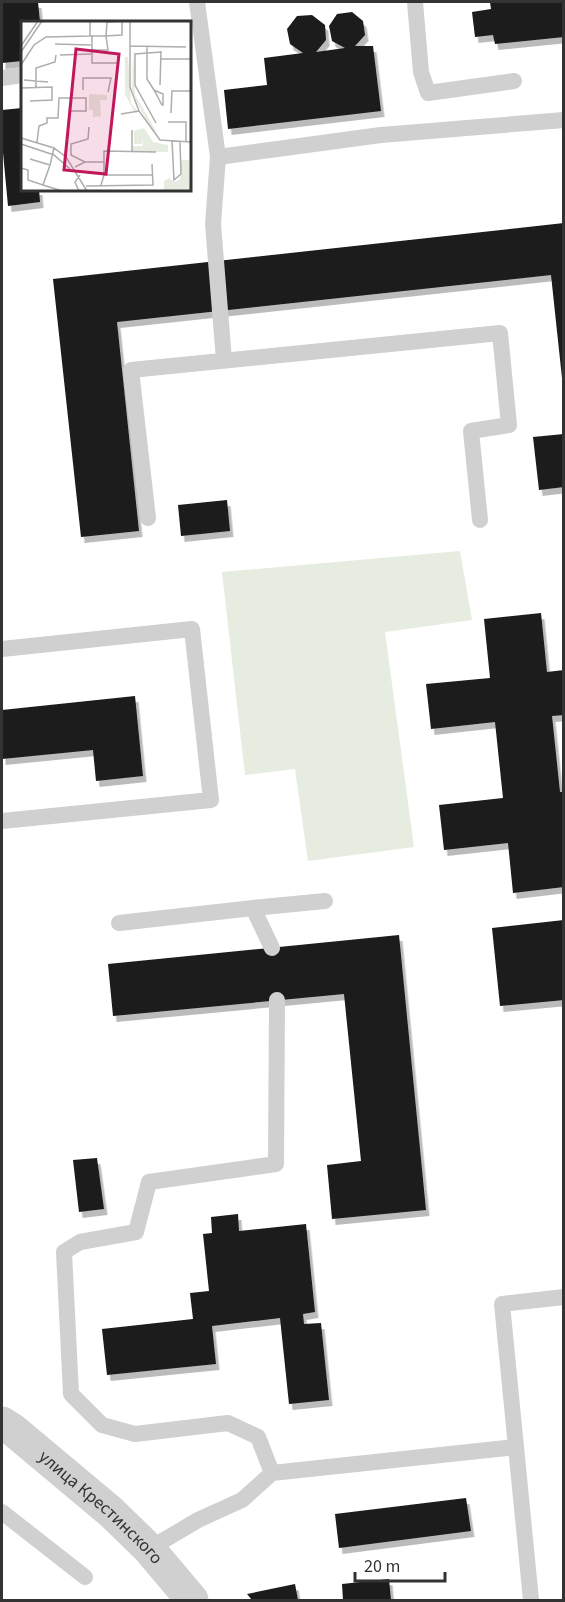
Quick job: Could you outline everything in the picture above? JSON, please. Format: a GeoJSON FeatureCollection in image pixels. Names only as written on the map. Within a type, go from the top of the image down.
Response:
{"type":"FeatureCollection","features":[{"type":"Feature","properties":{"kind":"street","name":"улица Крестинского"},"geometry":{"type":"LineString","coordinates":[[2,1423],[111,1512],[149,1549],[192,1600]]}},
{"type":"Feature","properties":{"kind":"lane"},"geometry":{"type":"LineString","coordinates":[[197,2],[195,43],[218,157],[213,224],[224,360]]}},
{"type":"Feature","properties":{"kind":"lane"},"geometry":{"type":"LineString","coordinates":[[415,2],[421,72],[428,93],[514,81]]}},
{"type":"Feature","properties":{"kind":"lane"},"geometry":{"type":"LineString","coordinates":[[2,78],[21,75]]}},
{"type":"Feature","properties":{"kind":"lane"},"geometry":{"type":"LineString","coordinates":[[218,157],[381,135],[564,120]]}},
{"type":"Feature","properties":{"kind":"lane"},"geometry":{"type":"LineString","coordinates":[[148,518],[131,370],[500,333],[508,425],[471,431],[480,520]]}},
{"type":"Feature","properties":{"kind":"lane"},"geometry":{"type":"LineString","coordinates":[[2,650],[192,629],[210,800],[2,821]]}},
{"type":"Feature","properties":{"kind":"lane"},"geometry":{"type":"LineString","coordinates":[[119,923],[325,901]]}},
{"type":"Feature","properties":{"kind":"lane"},"geometry":{"type":"LineString","coordinates":[[253,908],[272,948]]}},
{"type":"Feature","properties":{"kind":"lane"},"geometry":{"type":"LineString","coordinates":[[272,1473],[258,1437],[228,1423],[135,1434],[102,1425],[71,1394],[64,1252],[80,1242],[136,1232],[148,1182],[276,1164],[277,1000]]}},
{"type":"Feature","properties":{"kind":"lane"},"geometry":{"type":"LineString","coordinates":[[531,1600],[502,1304],[564,1297]]}},
{"type":"Feature","properties":{"kind":"lane"},"geometry":{"type":"LineString","coordinates":[[149,1549],[198,1520],[242,1500],[272,1473],[516,1447]]}},
{"type":"Feature","properties":{"kind":"lane"},"geometry":{"type":"LineString","coordinates":[[2,1512],[85,1577]]}},
{"type":"Feature","properties":{"kind":"shaded area"},"geometry":{"type":"Polygon","coordinates":[[[460,551],[472,620],[385,632],[414,847],[308,861],[295,769],[245,775],[222,572],[460,551]]]}},
{"type":"Feature","properties":{"kind":"building"},"geometry":{"type":"Polygon","coordinates":[[[2,2],[38,2],[40,21],[21,21],[21,61],[2,63],[2,2]]]}},
{"type":"Feature","properties":{"kind":"building"},"geometry":{"type":"Polygon","coordinates":[[[490,2],[564,2],[564,37],[495,44],[493,35],[475,37],[472,12],[491,9],[490,2]]]}},
{"type":"Feature","properties":{"kind":"building"},"geometry":{"type":"Polygon","coordinates":[[[352,12],[363,21],[365,35],[355,46],[373,46],[381,111],[228,129],[224,90],[267,85],[264,58],[303,53],[290,44],[287,29],[297,16],[312,15],[325,25],[326,40],[316,52],[345,48],[332,41],[329,26],[337,14],[352,12]]]}},
{"type":"Feature","properties":{"kind":"building"},"geometry":{"type":"Polygon","coordinates":[[[21,108],[21,190],[39,190],[40,202],[8,206],[2,142],[2,110],[21,108]]]}},
{"type":"Feature","properties":{"kind":"building"},"geometry":{"type":"Polygon","coordinates":[[[564,223],[564,377],[562,378],[551,275],[117,322],[139,531],[81,537],[53,279],[564,223]]]}},
{"type":"Feature","properties":{"kind":"building"},"geometry":{"type":"Polygon","coordinates":[[[564,434],[564,487],[539,490],[533,437],[564,434]]]}},
{"type":"Feature","properties":{"kind":"building"},"geometry":{"type":"Polygon","coordinates":[[[227,500],[230,531],[181,536],[178,505],[227,500]]]}},
{"type":"Feature","properties":{"kind":"building"},"geometry":{"type":"Polygon","coordinates":[[[541,613],[547,672],[564,670],[564,715],[552,716],[560,792],[564,792],[564,887],[513,893],[508,843],[444,850],[439,805],[503,798],[495,722],[431,729],[426,684],[490,678],[484,619],[541,613]]]}},
{"type":"Feature","properties":{"kind":"building"},"geometry":{"type":"Polygon","coordinates":[[[135,696],[143,776],[96,781],[93,750],[2,759],[2,710],[135,696]]]}},
{"type":"Feature","properties":{"kind":"building"},"geometry":{"type":"Polygon","coordinates":[[[564,920],[564,1000],[500,1006],[492,928],[564,920]]]}},
{"type":"Feature","properties":{"kind":"building"},"geometry":{"type":"Polygon","coordinates":[[[399,935],[426,1210],[332,1219],[327,1165],[361,1161],[344,994],[113,1016],[108,964],[399,935]]]}},
{"type":"Feature","properties":{"kind":"building"},"geometry":{"type":"Polygon","coordinates":[[[97,1158],[104,1209],[79,1212],[73,1160],[97,1158]]]}},
{"type":"Feature","properties":{"kind":"building"},"geometry":{"type":"Polygon","coordinates":[[[238,1214],[239,1231],[306,1224],[315,1312],[303,1314],[304,1324],[321,1323],[329,1400],[289,1404],[280,1318],[212,1326],[216,1364],[107,1375],[102,1329],[193,1319],[190,1293],[209,1291],[203,1234],[212,1233],[211,1217],[238,1214]]]}},
{"type":"Feature","properties":{"kind":"building"},"geometry":{"type":"Polygon","coordinates":[[[466,1498],[471,1531],[339,1548],[335,1514],[466,1498]]]}},
{"type":"Feature","properties":{"kind":"building"},"geometry":{"type":"Polygon","coordinates":[[[389,1579],[391,1600],[343,1600],[342,1584],[389,1579]]]}},
{"type":"Feature","properties":{"kind":"building"},"geometry":{"type":"Polygon","coordinates":[[[295,1584],[298,1600],[252,1600],[247,1594],[295,1584]]]}}]}
